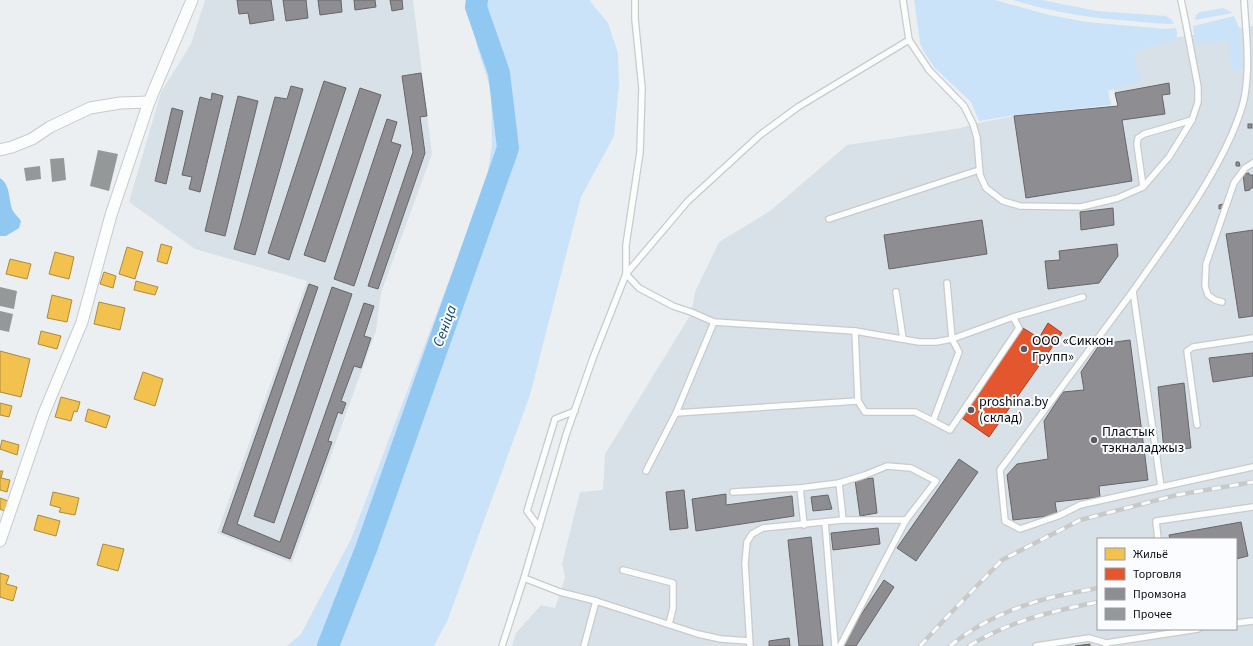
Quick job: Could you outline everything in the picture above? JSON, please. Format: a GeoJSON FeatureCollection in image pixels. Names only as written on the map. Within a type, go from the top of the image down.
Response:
{"type":"FeatureCollection","features":[{"type":"Feature","properties":{"kind":"street"},"geometry":{"type":"LineString","coordinates":[[0,541],[44,414],[82,322],[111,216],[149,102],[192,0]]}},
{"type":"Feature","properties":{"kind":"street"},"geometry":{"type":"LineString","coordinates":[[0,150],[32,139],[50,127],[90,108],[120,103],[149,102]]}},
{"type":"Feature","properties":{"kind":"lane"},"geometry":{"type":"LineString","coordinates":[[635,0],[635,19],[642,88],[640,152],[626,245],[626,274],[639,288],[673,306],[692,312],[714,322],[855,331],[919,342],[936,342],[952,339],[1013,317],[1083,297]]}},
{"type":"Feature","properties":{"kind":"lane"},"geometry":{"type":"LineString","coordinates":[[903,0],[909,40],[929,70],[964,106],[973,124],[977,138],[980,175],[986,188],[1003,201],[1020,206],[1081,207],[1118,198],[1143,186],[1169,157],[1192,120],[1198,102],[1198,87],[1181,0]]}},
{"type":"Feature","properties":{"kind":"lane"},"geometry":{"type":"LineString","coordinates":[[1244,0],[1248,65],[1245,96],[1225,150],[1199,195],[1133,291],[1000,470],[1006,521],[1020,529],[1058,516],[1080,505],[1253,467]]}},
{"type":"Feature","properties":{"kind":"lane"},"geometry":{"type":"LineString","coordinates":[[502,646],[575,411],[593,358],[626,274],[688,201],[760,135],[798,107],[909,40]]}},
{"type":"Feature","properties":{"kind":"lane"},"geometry":{"type":"LineString","coordinates":[[1143,186],[1137,144],[1138,138],[1144,134],[1192,120]]}},
{"type":"Feature","properties":{"kind":"lane"},"geometry":{"type":"LineString","coordinates":[[1222,302],[1215,300],[1208,295],[1205,286],[1206,264],[1234,183],[1245,168],[1253,163]]}},
{"type":"Feature","properties":{"kind":"lane"},"geometry":{"type":"LineString","coordinates":[[829,219],[979,170]]}},
{"type":"Feature","properties":{"kind":"lane"},"geometry":{"type":"LineString","coordinates":[[933,421],[959,352],[952,339],[947,283]]}},
{"type":"Feature","properties":{"kind":"lane"},"geometry":{"type":"LineString","coordinates":[[1133,291],[1161,487]]}},
{"type":"Feature","properties":{"kind":"lane"},"geometry":{"type":"LineString","coordinates":[[896,292],[903,339]]}},
{"type":"Feature","properties":{"kind":"lane"},"geometry":{"type":"LineString","coordinates":[[855,331],[858,401],[865,412],[915,412],[950,430],[1019,328],[1013,317]]}},
{"type":"Feature","properties":{"kind":"lane"},"geometry":{"type":"LineString","coordinates":[[646,471],[676,413],[714,322]]}},
{"type":"Feature","properties":{"kind":"lane"},"geometry":{"type":"LineString","coordinates":[[1197,425],[1187,351],[1192,347],[1253,338]]}},
{"type":"Feature","properties":{"kind":"lane"},"geometry":{"type":"LineString","coordinates":[[676,413],[858,401]]}},
{"type":"Feature","properties":{"kind":"lane"},"geometry":{"type":"LineString","coordinates":[[539,527],[527,511],[555,419],[575,411]]}},
{"type":"Feature","properties":{"kind":"lane"},"geometry":{"type":"LineString","coordinates":[[733,492],[800,488],[839,483],[887,466],[912,468],[936,481],[906,520],[840,646]]}},
{"type":"Feature","properties":{"kind":"lane"},"geometry":{"type":"LineString","coordinates":[[839,483],[843,520]]}},
{"type":"Feature","properties":{"kind":"lane"},"geometry":{"type":"LineString","coordinates":[[800,488],[804,525]]}},
{"type":"Feature","properties":{"kind":"lane"},"geometry":{"type":"LineString","coordinates":[[1158,538],[1156,521],[1253,507]]}},
{"type":"Feature","properties":{"kind":"lane"},"geometry":{"type":"LineString","coordinates":[[524,578],[560,592],[596,601],[698,634],[750,644],[745,563],[747,542],[752,534],[763,528],[843,520],[906,520]]}},
{"type":"Feature","properties":{"kind":"lane"},"geometry":{"type":"LineString","coordinates":[[825,522],[835,646]]}},
{"type":"Feature","properties":{"kind":"lane"},"geometry":{"type":"LineString","coordinates":[[623,570],[673,583],[674,608],[669,624]]}},
{"type":"Feature","properties":{"kind":"lane"},"geometry":{"type":"LineString","coordinates":[[584,646],[596,601]]}},
{"type":"Feature","properties":{"kind":"lane"},"geometry":{"type":"LineString","coordinates":[[1237,623],[1253,621]]}},
{"type":"Feature","properties":{"kind":"lane"},"geometry":{"type":"LineString","coordinates":[[1036,646],[1089,638],[1106,645],[1171,631],[1184,630]]}},
{"type":"Feature","properties":{"kind":"shaded area"},"geometry":{"type":"Polygon","coordinates":[[[205,0],[413,0],[432,154],[381,293],[376,331],[292,563],[217,533],[307,281],[195,249],[129,202],[161,92],[191,44],[205,0]]]}},
{"type":"Feature","properties":{"kind":"shaded area"},"geometry":{"type":"Polygon","coordinates":[[[470,0],[589,0],[608,23],[618,53],[619,84],[614,136],[581,197],[530,395],[448,619],[434,646],[287,646],[301,634],[351,539],[486,183],[492,145],[491,90],[478,50],[470,14],[470,0]]]}},
{"type":"Feature","properties":{"kind":"shaded area"},"geometry":{"type":"Polygon","coordinates":[[[914,0],[995,0],[1049,15],[1087,22],[1166,29],[1176,28],[1177,36],[1172,42],[1134,51],[1140,81],[1108,91],[1111,105],[1009,116],[979,121],[971,102],[934,67],[924,52],[920,43],[914,0]]]}},
{"type":"Feature","properties":{"kind":"shaded area"},"geometry":{"type":"Polygon","coordinates":[[[1013,0],[1042,0],[1097,11],[1166,16],[1171,19],[1174,24],[1116,20],[1086,16],[1042,8],[1013,0]]]}},
{"type":"Feature","properties":{"kind":"shaded area"},"geometry":{"type":"Polygon","coordinates":[[[1223,8],[1233,13],[1195,20],[1196,15],[1200,12],[1223,8]]]}},
{"type":"Feature","properties":{"kind":"shaded area"},"geometry":{"type":"Polygon","coordinates":[[[1234,16],[1240,30],[1242,70],[1231,71],[1229,40],[1195,44],[1193,26],[1234,16]]]}},
{"type":"Feature","properties":{"kind":"shaded area"},"geometry":{"type":"Polygon","coordinates":[[[1253,26],[1253,646],[512,646],[516,633],[541,605],[555,608],[565,578],[562,564],[580,492],[603,490],[605,454],[691,314],[695,292],[719,242],[770,211],[847,145],[961,128],[973,124],[1014,116],[1118,106],[1104,48],[1253,26]]]}},
{"type":"Feature","properties":{"kind":"water"},"geometry":{"type":"Polygon","coordinates":[[[0,178],[4,181],[8,189],[11,207],[21,221],[19,228],[6,236],[0,236],[0,178]]]}},
{"type":"Feature","properties":{"kind":"building: Жильё"},"geometry":{"type":"Polygon","coordinates":[[[161,244],[172,247],[167,264],[157,261],[161,244]]]}},
{"type":"Feature","properties":{"kind":"building: Жильё"},"geometry":{"type":"Polygon","coordinates":[[[127,247],[143,252],[135,279],[119,274],[127,247]]]}},
{"type":"Feature","properties":{"kind":"building: Жильё"},"geometry":{"type":"Polygon","coordinates":[[[55,252],[74,257],[69,279],[49,274],[55,252]]]}},
{"type":"Feature","properties":{"kind":"building: Жильё"},"geometry":{"type":"Polygon","coordinates":[[[10,259],[31,264],[27,279],[6,274],[10,259]]]}},
{"type":"Feature","properties":{"kind":"building: Жильё"},"geometry":{"type":"Polygon","coordinates":[[[104,272],[116,276],[113,288],[100,284],[104,272]]]}},
{"type":"Feature","properties":{"kind":"building: Жильё"},"geometry":{"type":"Polygon","coordinates":[[[136,281],[158,287],[155,295],[134,290],[136,281]]]}},
{"type":"Feature","properties":{"kind":"building: Жильё"},"geometry":{"type":"Polygon","coordinates":[[[52,295],[72,300],[67,322],[47,318],[52,295]]]}},
{"type":"Feature","properties":{"kind":"building: Жильё"},"geometry":{"type":"Polygon","coordinates":[[[99,302],[125,308],[120,330],[94,324],[99,302]]]}},
{"type":"Feature","properties":{"kind":"building: Жильё"},"geometry":{"type":"Polygon","coordinates":[[[41,331],[61,336],[57,349],[38,344],[41,331]]]}},
{"type":"Feature","properties":{"kind":"building: Жильё"},"geometry":{"type":"Polygon","coordinates":[[[0,351],[30,359],[21,397],[0,392],[0,351]]]}},
{"type":"Feature","properties":{"kind":"building: Жильё"},"geometry":{"type":"Polygon","coordinates":[[[143,372],[163,379],[155,406],[134,399],[143,372]]]}},
{"type":"Feature","properties":{"kind":"building: Жильё"},"geometry":{"type":"Polygon","coordinates":[[[61,397],[80,402],[77,412],[74,411],[71,421],[55,417],[61,397]]]}},
{"type":"Feature","properties":{"kind":"building: Жильё"},"geometry":{"type":"Polygon","coordinates":[[[0,403],[12,406],[9,417],[0,415],[0,403]]]}},
{"type":"Feature","properties":{"kind":"building: Жильё"},"geometry":{"type":"Polygon","coordinates":[[[88,409],[110,416],[106,428],[85,421],[88,409]]]}},
{"type":"Feature","properties":{"kind":"building: Жильё"},"geometry":{"type":"Polygon","coordinates":[[[2,440],[19,445],[17,455],[0,449],[2,440]]]}},
{"type":"Feature","properties":{"kind":"building: Жильё"},"geometry":{"type":"Polygon","coordinates":[[[0,471],[3,471],[1,478],[10,480],[7,492],[0,490],[0,471]]]}},
{"type":"Feature","properties":{"kind":"building: Жильё"},"geometry":{"type":"Polygon","coordinates":[[[53,492],[79,498],[75,515],[59,512],[61,508],[50,505],[53,492]]]}},
{"type":"Feature","properties":{"kind":"building: Жильё"},"geometry":{"type":"Polygon","coordinates":[[[0,498],[8,501],[4,511],[0,509],[0,498]]]}},
{"type":"Feature","properties":{"kind":"building: Жильё"},"geometry":{"type":"Polygon","coordinates":[[[38,515],[60,521],[56,536],[34,530],[38,515]]]}},
{"type":"Feature","properties":{"kind":"building: Жильё"},"geometry":{"type":"Polygon","coordinates":[[[103,544],[124,549],[118,571],[97,565],[103,544]]]}},
{"type":"Feature","properties":{"kind":"building: Жильё"},"geometry":{"type":"Polygon","coordinates":[[[0,573],[9,576],[6,584],[17,587],[13,601],[0,597],[0,573]]]}},
{"type":"Feature","properties":{"kind":"building: Торговля"},"geometry":{"type":"Polygon","coordinates":[[[1048,323],[1062,333],[989,437],[962,418],[1023,328],[1039,338],[1048,323]]]}},
{"type":"Feature","properties":{"kind":"building: Промзона"},"geometry":{"type":"Polygon","coordinates":[[[237,0],[271,0],[274,20],[250,24],[248,13],[239,14],[237,0]]]}},
{"type":"Feature","properties":{"kind":"building: Промзона"},"geometry":{"type":"Polygon","coordinates":[[[283,0],[306,0],[308,18],[286,21],[283,0]]]}},
{"type":"Feature","properties":{"kind":"building: Промзона"},"geometry":{"type":"Polygon","coordinates":[[[318,0],[341,0],[342,12],[320,15],[318,0]]]}},
{"type":"Feature","properties":{"kind":"building: Промзона"},"geometry":{"type":"Polygon","coordinates":[[[354,0],[375,0],[376,7],[355,10],[354,0]]]}},
{"type":"Feature","properties":{"kind":"building: Промзона"},"geometry":{"type":"Polygon","coordinates":[[[390,0],[402,0],[403,9],[392,11],[390,0]]]}},
{"type":"Feature","properties":{"kind":"building: Промзона"},"geometry":{"type":"Polygon","coordinates":[[[421,73],[427,116],[420,117],[425,153],[378,289],[368,286],[413,152],[402,76],[421,73]]]}},
{"type":"Feature","properties":{"kind":"building: Промзона"},"geometry":{"type":"Polygon","coordinates":[[[324,81],[346,88],[289,260],[268,253],[324,81]]]}},
{"type":"Feature","properties":{"kind":"building: Промзона"},"geometry":{"type":"Polygon","coordinates":[[[1169,83],[1170,94],[1162,95],[1165,114],[1122,120],[1132,181],[1026,198],[1014,116],[1118,106],[1115,93],[1169,83]]]}},
{"type":"Feature","properties":{"kind":"building: Промзона"},"geometry":{"type":"Polygon","coordinates":[[[291,86],[303,89],[255,255],[234,249],[275,97],[287,99],[291,86]]]}},
{"type":"Feature","properties":{"kind":"building: Промзона"},"geometry":{"type":"Polygon","coordinates":[[[360,88],[381,95],[325,262],[304,255],[360,88]]]}},
{"type":"Feature","properties":{"kind":"building: Промзона"},"geometry":{"type":"Polygon","coordinates":[[[212,93],[223,96],[200,192],[189,189],[192,177],[182,175],[200,97],[211,100],[212,93]]]}},
{"type":"Feature","properties":{"kind":"building: Промзона"},"geometry":{"type":"Polygon","coordinates":[[[238,96],[258,101],[225,236],[205,231],[238,96]]]}},
{"type":"Feature","properties":{"kind":"building: Промзона"},"geometry":{"type":"Polygon","coordinates":[[[172,108],[183,111],[166,184],[155,181],[172,108]]]}},
{"type":"Feature","properties":{"kind":"building: Промзона"},"geometry":{"type":"Polygon","coordinates":[[[387,119],[397,122],[391,142],[401,145],[354,286],[334,279],[387,119]]]}},
{"type":"Feature","properties":{"kind":"building: Промзона"},"geometry":{"type":"Polygon","coordinates":[[[1248,124],[1252,124],[1252,128],[1248,128],[1248,124]]]}},
{"type":"Feature","properties":{"kind":"building: Промзона"},"geometry":{"type":"Polygon","coordinates":[[[1236,162],[1239,162],[1240,166],[1236,166],[1236,162]]]}},
{"type":"Feature","properties":{"kind":"building: Промзона"},"geometry":{"type":"Polygon","coordinates":[[[1249,173],[1249,175],[1253,175],[1253,188],[1245,191],[1243,174],[1249,173]]]}},
{"type":"Feature","properties":{"kind":"building: Промзона"},"geometry":{"type":"Polygon","coordinates":[[[1223,204],[1224,208],[1219,209],[1219,205],[1223,204]]]}},
{"type":"Feature","properties":{"kind":"building: Промзона"},"geometry":{"type":"Polygon","coordinates":[[[1113,208],[1114,225],[1081,230],[1080,212],[1113,208]]]}},
{"type":"Feature","properties":{"kind":"building: Промзона"},"geometry":{"type":"Polygon","coordinates":[[[982,220],[987,254],[889,269],[884,235],[982,220]]]}},
{"type":"Feature","properties":{"kind":"building: Промзона"},"geometry":{"type":"Polygon","coordinates":[[[1253,230],[1253,316],[1239,318],[1226,234],[1253,230]]]}},
{"type":"Feature","properties":{"kind":"building: Промзона"},"geometry":{"type":"Polygon","coordinates":[[[1117,244],[1118,256],[1099,283],[1048,289],[1045,261],[1060,260],[1059,251],[1117,244]]]}},
{"type":"Feature","properties":{"kind":"building: Промзона"},"geometry":{"type":"Polygon","coordinates":[[[309,284],[318,287],[237,524],[280,542],[364,303],[374,306],[364,336],[371,338],[361,368],[354,366],[341,401],[346,403],[342,414],[338,412],[328,441],[332,442],[290,559],[222,532],[309,284]]]}},
{"type":"Feature","properties":{"kind":"building: Промзона"},"geometry":{"type":"Polygon","coordinates":[[[332,287],[352,294],[274,523],[254,516],[332,287]]]}},
{"type":"Feature","properties":{"kind":"building: Промзона","name":"Пластык тэкналаджыз"},"geometry":{"type":"Polygon","coordinates":[[[1130,340],[1148,480],[1099,486],[1100,497],[1055,502],[1057,515],[1013,520],[1007,475],[1017,464],[1048,459],[1044,421],[1063,392],[1084,390],[1081,372],[1100,344],[1130,340]]]}},
{"type":"Feature","properties":{"kind":"building: Промзона"},"geometry":{"type":"Polygon","coordinates":[[[1253,353],[1253,376],[1213,382],[1209,358],[1253,353]]]}},
{"type":"Feature","properties":{"kind":"building: Промзона"},"geometry":{"type":"Polygon","coordinates":[[[1184,383],[1191,448],[1164,451],[1158,387],[1184,383]]]}},
{"type":"Feature","properties":{"kind":"building: Промзона"},"geometry":{"type":"Polygon","coordinates":[[[959,459],[978,472],[916,561],[897,548],[959,459]]]}},
{"type":"Feature","properties":{"kind":"building: Промзона"},"geometry":{"type":"Polygon","coordinates":[[[873,478],[877,513],[860,516],[855,480],[873,478]]]}},
{"type":"Feature","properties":{"kind":"building: Промзона"},"geometry":{"type":"Polygon","coordinates":[[[684,490],[688,528],[670,530],[666,492],[684,490]]]}},
{"type":"Feature","properties":{"kind":"building: Промзона"},"geometry":{"type":"Polygon","coordinates":[[[726,494],[726,505],[792,496],[794,516],[696,531],[692,499],[726,494]]]}},
{"type":"Feature","properties":{"kind":"building: Промзона"},"geometry":{"type":"Polygon","coordinates":[[[828,495],[832,509],[813,511],[811,497],[828,495]]]}},
{"type":"Feature","properties":{"kind":"building: Промзона"},"geometry":{"type":"Polygon","coordinates":[[[1241,522],[1248,556],[1237,559],[1237,538],[1170,538],[1169,535],[1241,522]]]}},
{"type":"Feature","properties":{"kind":"building: Промзона"},"geometry":{"type":"Polygon","coordinates":[[[878,528],[880,544],[833,550],[831,533],[878,528]]]}},
{"type":"Feature","properties":{"kind":"building: Промзона"},"geometry":{"type":"Polygon","coordinates":[[[811,537],[823,646],[799,646],[788,540],[811,537]]]}},
{"type":"Feature","properties":{"kind":"building: Промзона"},"geometry":{"type":"Polygon","coordinates":[[[884,580],[894,587],[856,646],[841,645],[884,580]]]}},
{"type":"Feature","properties":{"kind":"building: Промзона"},"geometry":{"type":"Polygon","coordinates":[[[789,638],[790,646],[769,646],[769,641],[789,638]]]}},
{"type":"Feature","properties":{"kind":"building: Промзона"},"geometry":{"type":"Polygon","coordinates":[[[1090,644],[1090,646],[1075,646],[1090,644]]]}},
{"type":"Feature","properties":{"kind":"building: Прочее"},"geometry":{"type":"Polygon","coordinates":[[[98,150],[118,154],[109,191],[90,186],[98,150]]]}},
{"type":"Feature","properties":{"kind":"building: Прочее"},"geometry":{"type":"Polygon","coordinates":[[[64,158],[66,180],[52,182],[50,159],[64,158]]]}},
{"type":"Feature","properties":{"kind":"building: Прочее"},"geometry":{"type":"Polygon","coordinates":[[[40,166],[41,179],[26,181],[24,168],[40,166]]]}},
{"type":"Feature","properties":{"kind":"building: Прочее"},"geometry":{"type":"Polygon","coordinates":[[[0,287],[17,291],[14,309],[0,306],[0,287]]]}},
{"type":"Feature","properties":{"kind":"building: Прочее"},"geometry":{"type":"Polygon","coordinates":[[[0,311],[13,314],[9,332],[0,330],[0,311]]]}},
{"type":"Feature","properties":{"kind":"waterway","name":"Сеніца"},"geometry":{"type":"LineString","coordinates":[[328,646],[366,549],[508,148],[499,73],[476,7],[477,0]]}},
{"type":"Feature","properties":{"kind":"railway"},"geometry":{"type":"LineString","coordinates":[[920,646],[1002,560],[1080,520],[1177,495],[1253,482]]}},
{"type":"Feature","properties":{"kind":"railway"},"geometry":{"type":"LineString","coordinates":[[950,646],[972,630],[1010,611],[1049,598],[1097,588]]}},
{"type":"Feature","properties":{"kind":"railway"},"geometry":{"type":"LineString","coordinates":[[969,646],[984,637],[1016,623],[1048,613],[1097,602]]}},
{"type":"Feature","properties":{"kind":"place","name":"ООО «Сиккон Групп»"},"geometry":{"type":"Point","coordinates":[1024,349]}},
{"type":"Feature","properties":{"kind":"place","name":"рroshina.by (склад)"},"geometry":{"type":"Point","coordinates":[971,410]}},
{"type":"Feature","properties":{"kind":"place","name":"Пластык тэкналаджыз"},"geometry":{"type":"Point","coordinates":[1094,440]}}]}
